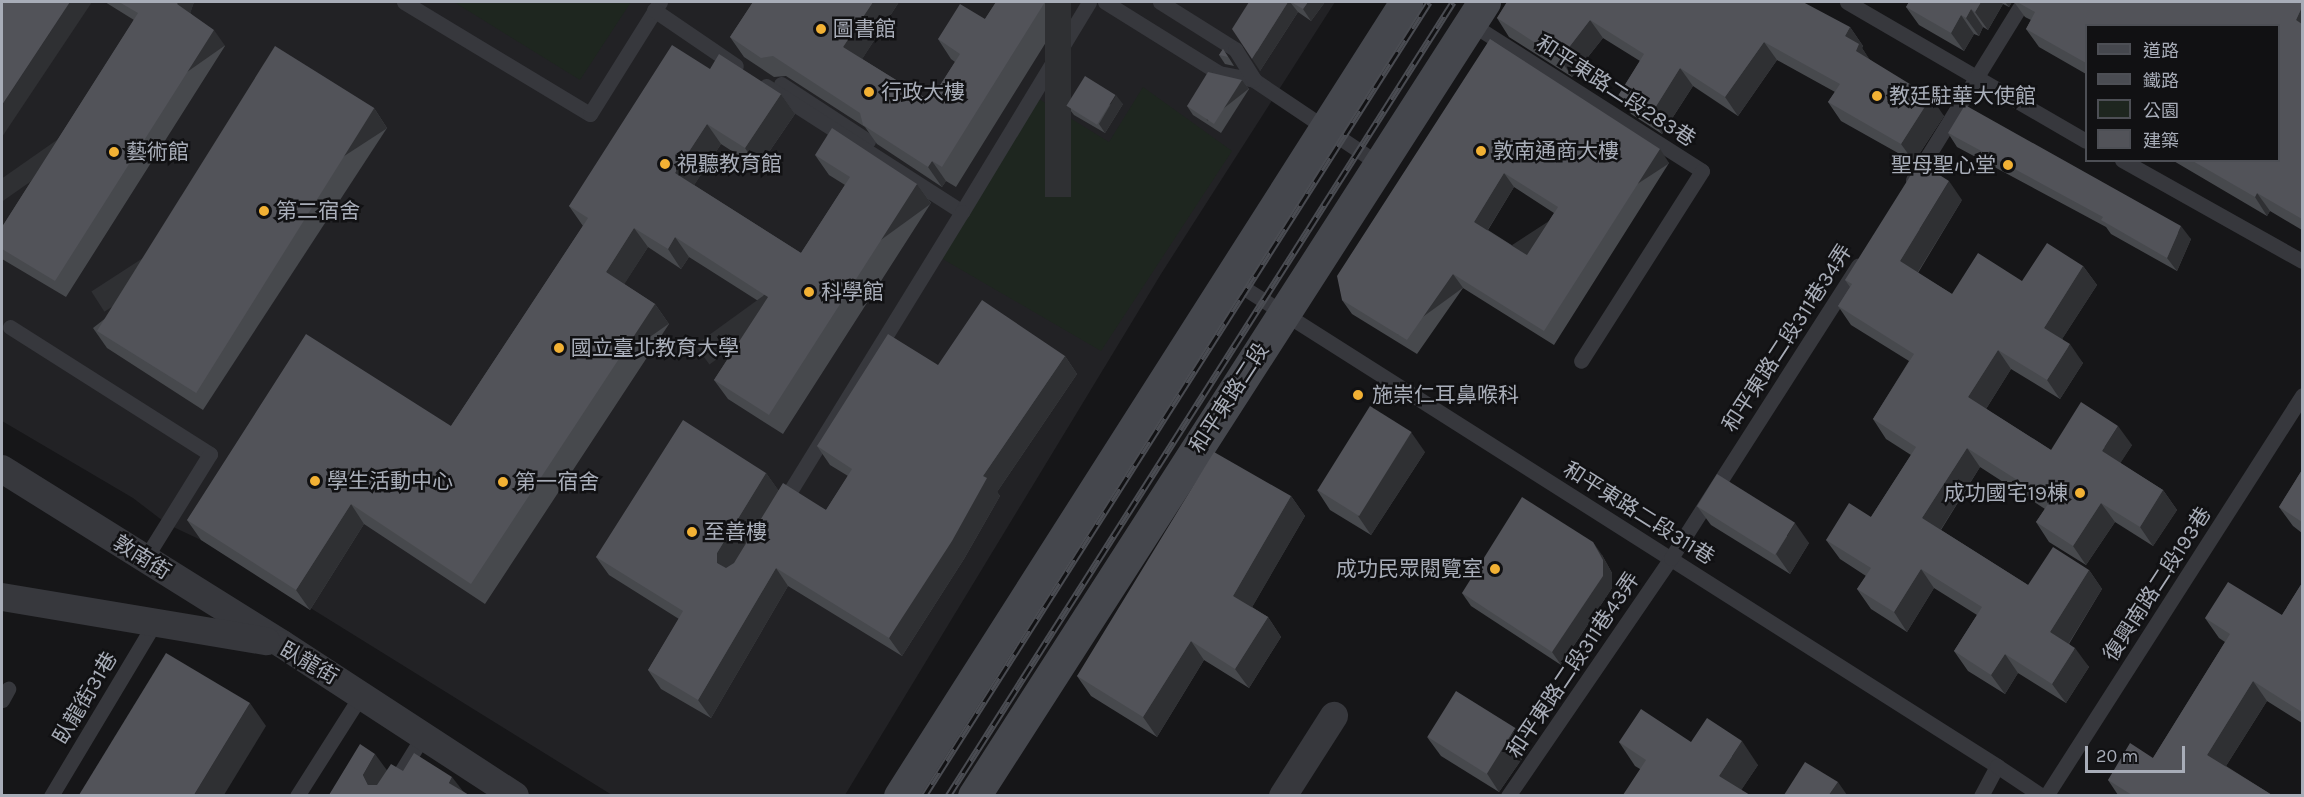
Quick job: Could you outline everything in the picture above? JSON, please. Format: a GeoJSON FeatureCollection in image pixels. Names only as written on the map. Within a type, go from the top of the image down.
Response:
{"type":"FeatureCollection","features":[{"type":"Feature","properties":{"kind":"main road"},"geometry":{"type":"LineString","coordinates":[[900,795],[1406,2]]}},
{"type":"Feature","properties":{"kind":"main road","name":"和平東路二段"},"geometry":{"type":"LineString","coordinates":[[974,795],[1477,12]]}},
{"type":"Feature","properties":{"kind":"street","name":"敦南街"},"geometry":{"type":"LineString","coordinates":[[2,469],[282,644]]}},
{"type":"Feature","properties":{"kind":"street","name":"臥龍街"},"geometry":{"type":"LineString","coordinates":[[2,597],[282,644],[514,795]]}},
{"type":"Feature","properties":{"kind":"street"},"geometry":{"type":"LineString","coordinates":[[1283,795],[1334,716]]}},
{"type":"Feature","properties":{"kind":"lane"},"geometry":{"type":"LineString","coordinates":[[404,2],[590,114],[657,6],[962,212]]}},
{"type":"Feature","properties":{"kind":"lane"},"geometry":{"type":"LineString","coordinates":[[772,519],[1089,2]]}},
{"type":"Feature","properties":{"kind":"lane"},"geometry":{"type":"LineString","coordinates":[[1105,2],[1219,74],[1254,80],[1379,164]]}},
{"type":"Feature","properties":{"kind":"lane"},"geometry":{"type":"LineString","coordinates":[[1160,2],[1235,49],[1254,80]]}},
{"type":"Feature","properties":{"kind":"lane"},"geometry":{"type":"LineString","coordinates":[[1847,2],[2085,140]]}},
{"type":"Feature","properties":{"kind":"lane"},"geometry":{"type":"LineString","coordinates":[[1907,189],[1978,80],[2023,2]]}},
{"type":"Feature","properties":{"kind":"lane","name":"和平東路二段283巷"},"geometry":{"type":"LineString","coordinates":[[1477,12],[1702,171],[1581,361]]}},
{"type":"Feature","properties":{"kind":"lane"},"geometry":{"type":"LineString","coordinates":[[781,84],[866,138],[878,157]]}},
{"type":"Feature","properties":{"kind":"lane"},"geometry":{"type":"LineString","coordinates":[[2126,162],[2302,261]]}},
{"type":"Feature","properties":{"kind":"lane","name":"和平東路二段311巷34弄"},"geometry":{"type":"LineString","coordinates":[[1671,558],[1869,249]]}},
{"type":"Feature","properties":{"kind":"lane","name":"和平東路二段311巷"},"geometry":{"type":"LineString","coordinates":[[1230,279],[1997,766]]}},
{"type":"Feature","properties":{"kind":"lane"},"geometry":{"type":"LineString","coordinates":[[10,327],[210,454],[144,559]]}},
{"type":"Feature","properties":{"kind":"lane","name":"復興南路二段193巷"},"geometry":{"type":"LineString","coordinates":[[1997,766],[2044,795],[2302,395]]}},
{"type":"Feature","properties":{"kind":"lane","name":"和平東路二段311巷43弄"},"geometry":{"type":"LineString","coordinates":[[1509,795],[1671,558]]}},
{"type":"Feature","properties":{"kind":"lane","name":"臥龍街31巷"},"geometry":{"type":"LineString","coordinates":[[51,795],[155,621]]}},
{"type":"Feature","properties":{"kind":"lane"},"geometry":{"type":"LineString","coordinates":[[297,795],[361,695]]}},
{"type":"Feature","properties":{"kind":"lane"},"geometry":{"type":"LineString","coordinates":[[386,795],[423,736]]}},
{"type":"Feature","properties":{"kind":"lane"},"geometry":{"type":"LineString","coordinates":[[1981,795],[1997,766]]}},
{"type":"Feature","properties":{"kind":"shaded area","name":"國立臺北教育大學"},"geometry":{"type":"Polygon","coordinates":[[[2,2],[1335,2],[1161,274],[845,795],[612,795],[201,540],[167,524],[133,498],[2,421],[2,2]]]}},
{"type":"Feature","properties":{"kind":"green space"},"geometry":{"type":"Polygon","coordinates":[[[454,2],[631,2],[580,80],[454,2]]]}},
{"type":"Feature","properties":{"kind":"green space"},"geometry":{"type":"Polygon","coordinates":[[[1143,87],[1232,151],[1101,351],[941,258],[1039,99],[1109,142],[1143,87]]]}},
{"type":"Feature","properties":{"kind":"building"},"geometry":{"type":"Polygon","coordinates":[[[2,2],[70,2],[2,105],[2,2]]]}},
{"type":"Feature","properties":{"kind":"building","name":"藝術館"},"geometry":{"type":"Polygon","coordinates":[[[119,2],[178,2],[177,4],[214,30],[55,281],[2,249],[2,227],[138,13],[119,2]]]}},
{"type":"Feature","properties":{"kind":"building"},"geometry":{"type":"Polygon","coordinates":[[[753,2],[873,2],[843,47],[930,101],[960,54],[938,39],[960,4],[985,19],[996,2],[1045,2],[942,167],[932,161],[928,167],[863,125],[860,113],[773,56],[761,58],[730,37],[753,2]]]}},
{"type":"Feature","properties":{"kind":"building"},"geometry":{"type":"Polygon","coordinates":[[[1249,2],[1288,2],[1252,59],[1232,29],[1249,2]]]}},
{"type":"Feature","properties":{"kind":"building"},"geometry":{"type":"Polygon","coordinates":[[[1291,2],[1308,2],[1303,9],[1291,2]]]}},
{"type":"Feature","properties":{"kind":"building"},"geometry":{"type":"Polygon","coordinates":[[[1507,2],[1803,2],[1850,27],[1845,36],[1859,44],[1856,51],[1931,97],[1901,144],[1828,102],[1840,84],[1764,42],[1725,97],[1680,68],[1650,116],[1618,96],[1644,54],[1590,20],[1560,59],[1497,18],[1507,2]]]}},
{"type":"Feature","properties":{"kind":"building"},"geometry":{"type":"Polygon","coordinates":[[[1909,2],[1981,2],[1975,12],[1971,9],[1966,18],[1961,15],[1951,33],[1906,7],[1909,2]]]}},
{"type":"Feature","properties":{"kind":"building"},"geometry":{"type":"Polygon","coordinates":[[[2017,2],[2302,2],[2296,20],[2302,24],[2302,219],[2257,193],[2255,197],[2194,162],[2280,162],[2280,24],[2085,24],[2085,62],[2026,29],[2035,12],[2017,2]]]}},
{"type":"Feature","properties":{"kind":"building"},"geometry":{"type":"Polygon","coordinates":[[[1490,39],[1660,149],[1544,331],[1453,274],[1407,340],[1342,300],[1337,276],[1490,39]],[[1504,173],[1474,222],[1527,255],[1558,207],[1504,173]]]}},
{"type":"Feature","properties":{"kind":"building"},"geometry":{"type":"Polygon","coordinates":[[[672,45],[710,69],[719,54],[781,94],[745,148],[707,124],[675,173],[801,253],[850,177],[815,155],[832,128],[917,184],[769,415],[714,380],[768,297],[675,237],[668,249],[634,228],[606,272],[655,304],[471,584],[351,504],[296,590],[187,520],[306,334],[451,426],[588,218],[569,206],[672,45]]]}},
{"type":"Feature","properties":{"kind":"building","name":"第二宿舍"},"geometry":{"type":"Polygon","coordinates":[[[275,46],[374,108],[196,393],[97,331],[275,46]]]}},
{"type":"Feature","properties":{"kind":"building"},"geometry":{"type":"Polygon","coordinates":[[[1223,49],[1228,57],[1219,55],[1223,49]]]}},
{"type":"Feature","properties":{"kind":"building"},"geometry":{"type":"Polygon","coordinates":[[[1208,72],[1242,80],[1214,124],[1187,106],[1208,72]]]}},
{"type":"Feature","properties":{"kind":"building"},"geometry":{"type":"Polygon","coordinates":[[[1085,76],[1116,95],[1097,125],[1066,106],[1085,76]]]}},
{"type":"Feature","properties":{"kind":"building"},"geometry":{"type":"Polygon","coordinates":[[[1965,105],[2181,226],[2167,258],[2101,220],[2103,217],[1948,133],[1965,105]]]}},
{"type":"Feature","properties":{"kind":"building"},"geometry":{"type":"Polygon","coordinates":[[[1919,162],[1949,181],[1900,261],[1952,294],[1978,253],[2022,281],[2047,243],[2083,266],[2044,328],[2070,344],[2047,380],[1998,350],[1968,397],[2051,450],[2081,402],[2118,426],[2102,451],[2163,490],[2140,527],[2101,503],[2073,546],[2036,522],[2050,501],[1967,448],[1922,518],[2028,585],[2053,547],[2089,570],[2050,632],[2075,648],[2052,684],[2005,654],[1991,675],[1954,651],[1982,607],[1921,569],[1894,612],[1857,589],[1871,568],[1826,540],[1849,503],[1871,517],[1916,447],[1873,419],[1914,354],[1838,306],[1852,284],[1845,280],[1919,162]]]}},
{"type":"Feature","properties":{"kind":"building"},"geometry":{"type":"Polygon","coordinates":[[[982,300],[1065,356],[983,476],[987,478],[952,541],[889,638],[776,568],[698,700],[648,670],[683,611],[596,557],[683,420],[766,473],[717,553],[717,563],[726,568],[734,563],[783,483],[826,510],[852,469],[817,446],[888,334],[938,365],[982,300]]]}},
{"type":"Feature","properties":{"kind":"building"},"geometry":{"type":"Polygon","coordinates":[[[1370,406],[1412,432],[1359,516],[1318,490],[1370,406]]]}},
{"type":"Feature","properties":{"kind":"building"},"geometry":{"type":"Polygon","coordinates":[[[1214,452],[1291,496],[1233,596],[1268,617],[1235,669],[1191,641],[1143,717],[1077,676],[1214,452]]]}},
{"type":"Feature","properties":{"kind":"building"},"geometry":{"type":"Polygon","coordinates":[[[2302,470],[2302,522],[2279,507],[2302,470]]]}},
{"type":"Feature","properties":{"kind":"building"},"geometry":{"type":"Polygon","coordinates":[[[1717,474],[1795,523],[1775,555],[1697,506],[1717,474]]]}},
{"type":"Feature","properties":{"kind":"building"},"geometry":{"type":"Polygon","coordinates":[[[1522,497],[1593,542],[1603,560],[1603,576],[1552,652],[1462,593],[1522,497]]]}},
{"type":"Feature","properties":{"kind":"building"},"geometry":{"type":"Polygon","coordinates":[[[2228,582],[2282,615],[2302,583],[2302,712],[2253,681],[2207,755],[2272,795],[2132,795],[2108,780],[2130,743],[2153,758],[2230,634],[2205,618],[2228,582]]]}},
{"type":"Feature","properties":{"kind":"building"},"geometry":{"type":"Polygon","coordinates":[[[166,653],[250,703],[194,795],[79,795],[166,653]]]}},
{"type":"Feature","properties":{"kind":"building"},"geometry":{"type":"Polygon","coordinates":[[[1456,691],[1515,728],[1487,774],[1427,737],[1456,691]]]}},
{"type":"Feature","properties":{"kind":"building"},"geometry":{"type":"Polygon","coordinates":[[[1641,709],[1691,742],[1707,718],[1742,741],[1719,776],[1750,795],[1623,795],[1646,760],[1619,742],[1641,709]]]}},
{"type":"Feature","properties":{"kind":"building"},"geometry":{"type":"Polygon","coordinates":[[[360,744],[375,754],[363,775],[368,785],[377,785],[391,764],[403,771],[414,753],[452,777],[449,783],[469,795],[329,795],[360,744]]]}},
{"type":"Feature","properties":{"kind":"building"},"geometry":{"type":"Polygon","coordinates":[[[1805,762],[1838,782],[1829,795],[1784,795],[1805,762]]]}},
{"type":"Feature","properties":{"kind":"railway"},"geometry":{"type":"LineString","coordinates":[[924,796],[1429,2]]}},
{"type":"Feature","properties":{"kind":"railway"},"geometry":{"type":"LineString","coordinates":[[948,796],[1453,2]]}},
{"type":"Feature","properties":{"kind":"place","name":"圖書館"},"geometry":{"type":"Point","coordinates":[821,29]}},
{"type":"Feature","properties":{"kind":"place","name":"行政大樓"},"geometry":{"type":"Point","coordinates":[869,92]}},
{"type":"Feature","properties":{"kind":"place","name":"教廷駐華大使館"},"geometry":{"type":"Point","coordinates":[1877,96]}},
{"type":"Feature","properties":{"kind":"place","name":"敦南通商大樓"},"geometry":{"type":"Point","coordinates":[1481,151]}},
{"type":"Feature","properties":{"kind":"place","name":"藝術館"},"geometry":{"type":"Point","coordinates":[114,152]}},
{"type":"Feature","properties":{"kind":"place","name":"視聽教育館"},"geometry":{"type":"Point","coordinates":[665,164]}},
{"type":"Feature","properties":{"kind":"place","name":"聖母聖心堂"},"geometry":{"type":"Point","coordinates":[2008,165]}},
{"type":"Feature","properties":{"kind":"place","name":"第二宿舍"},"geometry":{"type":"Point","coordinates":[264,211]}},
{"type":"Feature","properties":{"kind":"place","name":"科學館"},"geometry":{"type":"Point","coordinates":[809,292]}},
{"type":"Feature","properties":{"kind":"place","name":"國立臺北教育大學"},"geometry":{"type":"Point","coordinates":[559,348]}},
{"type":"Feature","properties":{"kind":"place","name":"施崇仁耳鼻喉科"},"geometry":{"type":"Point","coordinates":[1358,395]}},
{"type":"Feature","properties":{"kind":"place","name":"學生活動中心"},"geometry":{"type":"Point","coordinates":[315,481]}},
{"type":"Feature","properties":{"kind":"place","name":"第一宿舍"},"geometry":{"type":"Point","coordinates":[503,482]}},
{"type":"Feature","properties":{"kind":"place","name":"成功國宅19棟"},"geometry":{"type":"Point","coordinates":[2080,493]}},
{"type":"Feature","properties":{"kind":"place","name":"至善樓"},"geometry":{"type":"Point","coordinates":[692,532]}},
{"type":"Feature","properties":{"kind":"place","name":"成功民眾閱覽室"},"geometry":{"type":"Point","coordinates":[1495,569]}}]}
